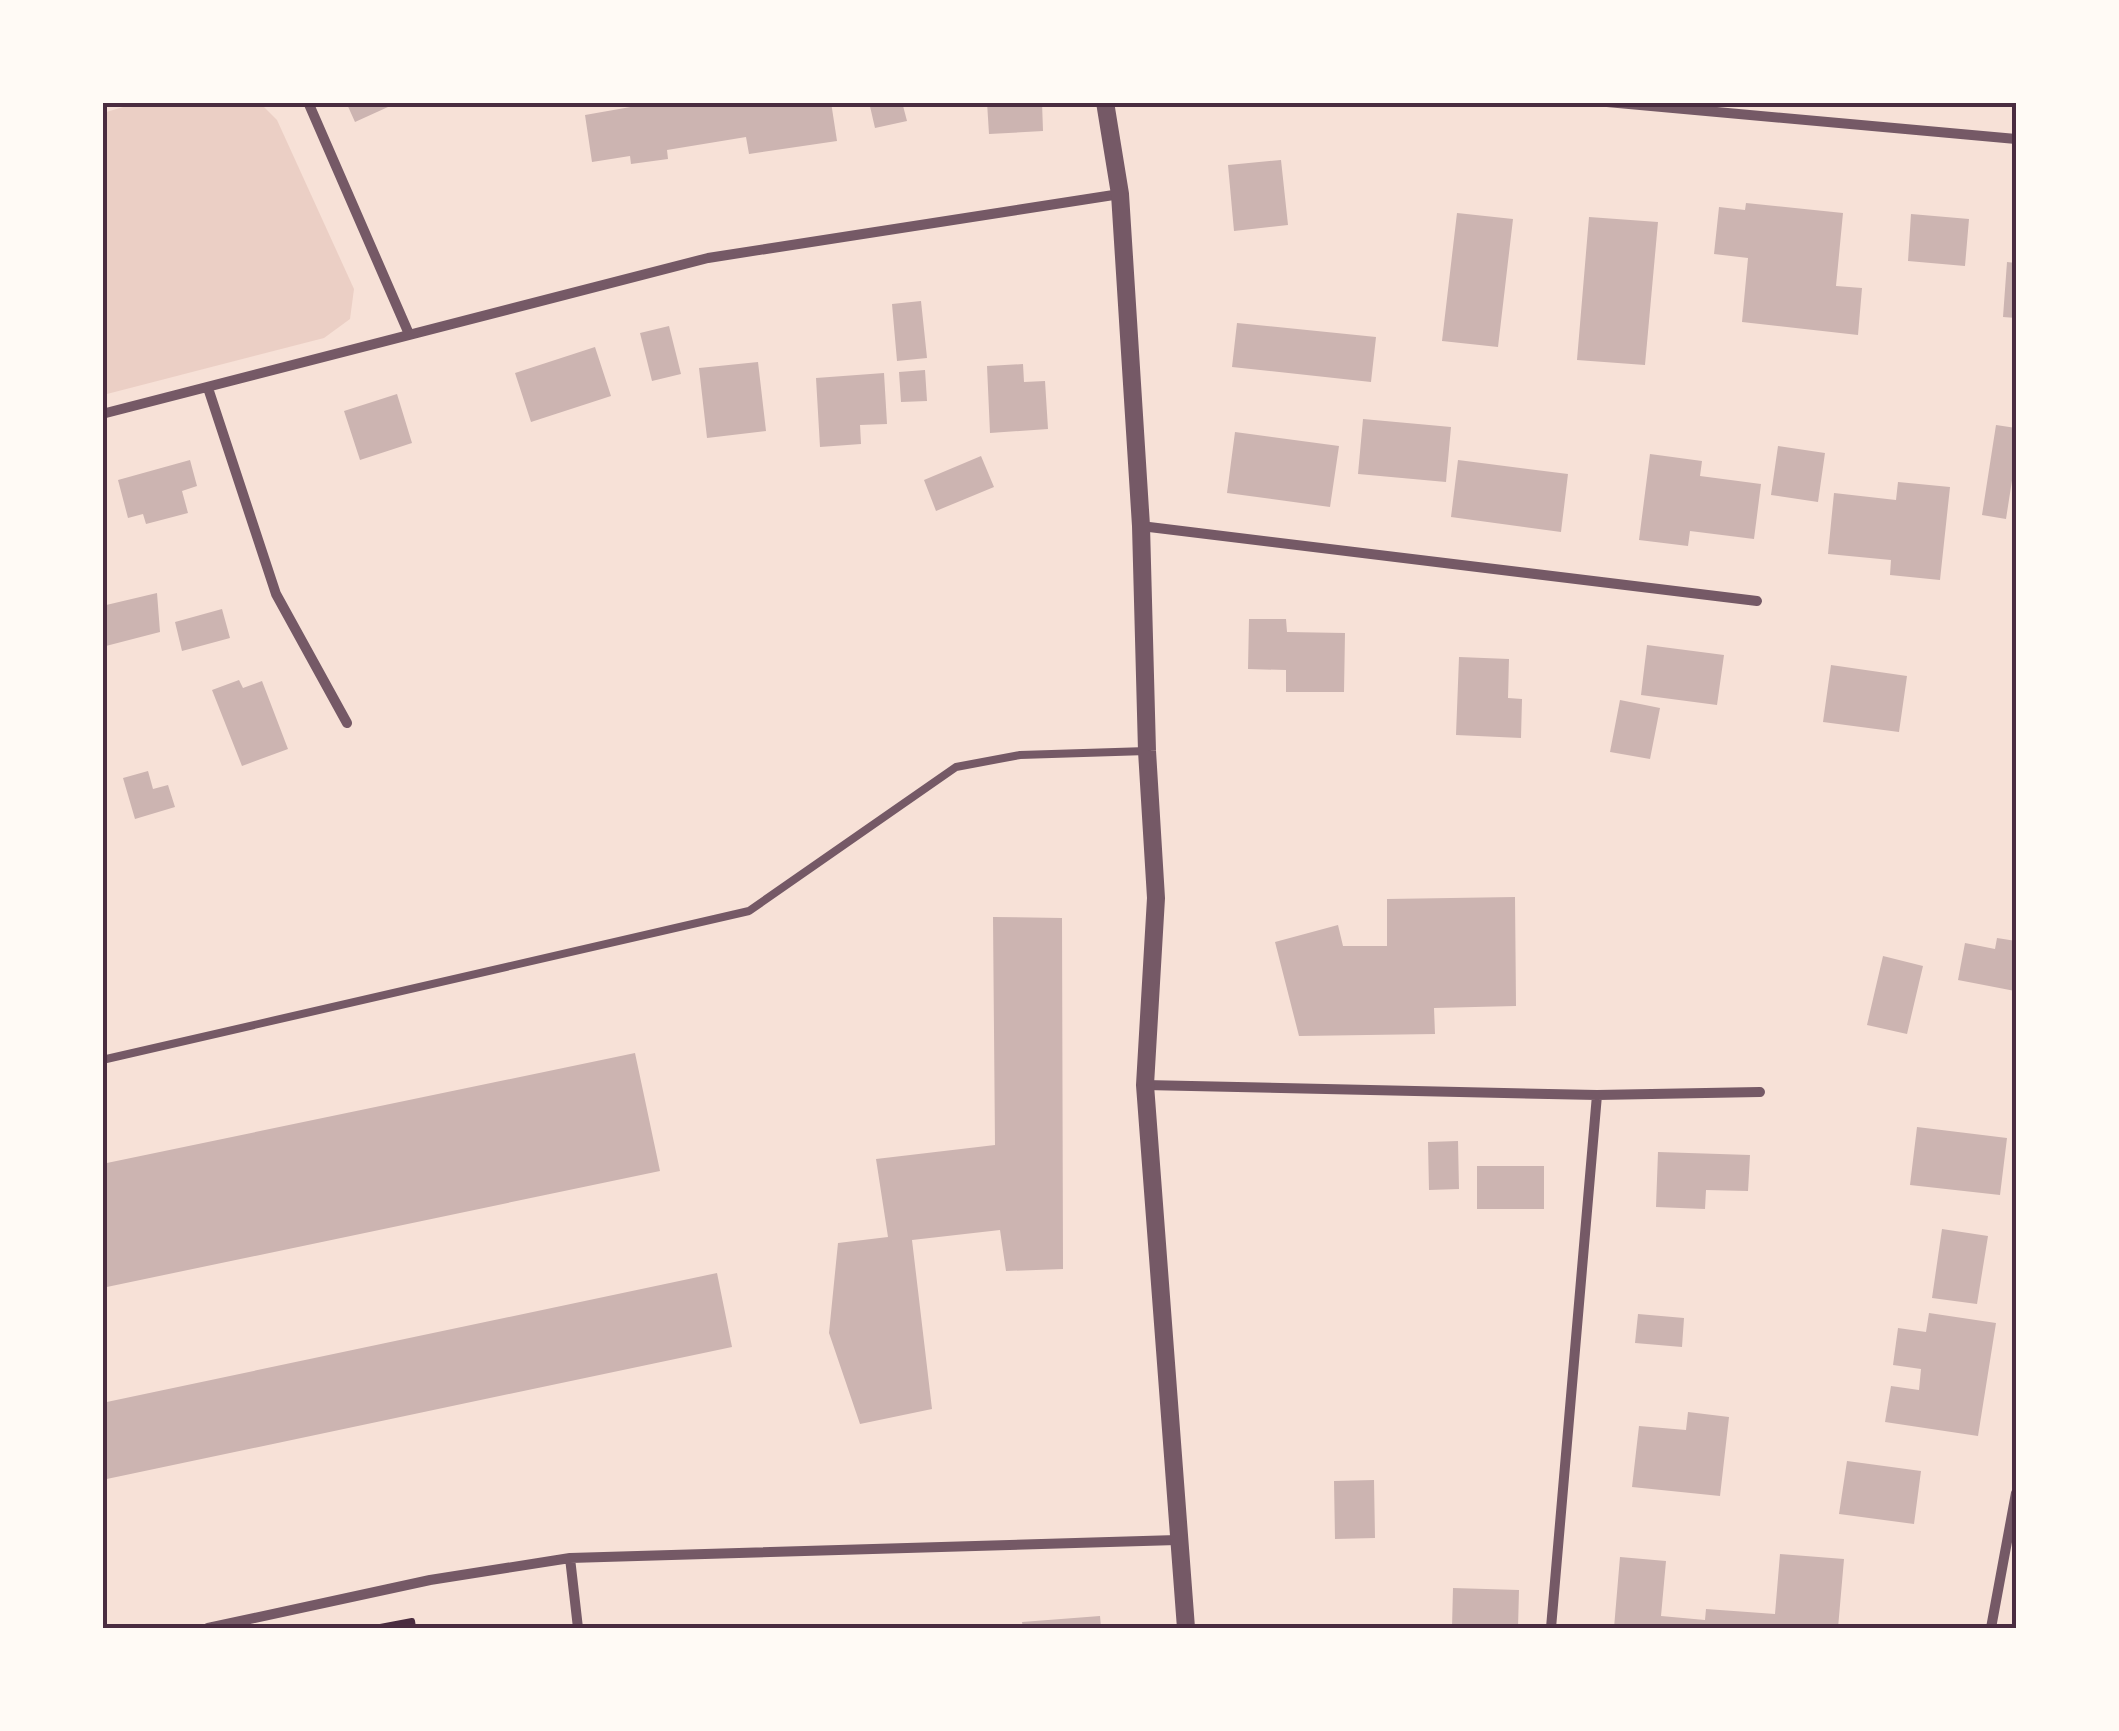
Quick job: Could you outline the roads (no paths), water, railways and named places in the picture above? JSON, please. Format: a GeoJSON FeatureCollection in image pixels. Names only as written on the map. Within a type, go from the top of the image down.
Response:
{"type":"FeatureCollection","features":[{"type":"Feature","properties":{"kind":"street"},"geometry":{"type":"LineString","coordinates":[[308,102],[409,334]]}},
{"type":"Feature","properties":{"kind":"street"},"geometry":{"type":"LineString","coordinates":[[1105,102],[1120,194],[1142,526],[1147,751],[1156,898],[1146,1085],[1186,1628]]}},
{"type":"Feature","properties":{"kind":"street"},"geometry":{"type":"LineString","coordinates":[[1607,102],[1699,107],[2016,139]]}},
{"type":"Feature","properties":{"kind":"street"},"geometry":{"type":"LineString","coordinates":[[102,414],[708,258],[1120,194]]}},
{"type":"Feature","properties":{"kind":"street"},"geometry":{"type":"LineString","coordinates":[[208,388],[276,594],[347,723]]}},
{"type":"Feature","properties":{"kind":"street"},"geometry":{"type":"LineString","coordinates":[[1142,526],[1757,602]]}},
{"type":"Feature","properties":{"kind":"street"},"geometry":{"type":"LineString","coordinates":[[1146,1085],[1597,1095],[1760,1092]]}},
{"type":"Feature","properties":{"kind":"street"},"geometry":{"type":"LineString","coordinates":[[1552,1628],[1597,1095]]}},
{"type":"Feature","properties":{"kind":"street"},"geometry":{"type":"LineString","coordinates":[[1991,1628],[2016,1493]]}},
{"type":"Feature","properties":{"kind":"street"},"geometry":{"type":"LineString","coordinates":[[208,1628],[430,1580],[570,1558],[1177,1540]]}},
{"type":"Feature","properties":{"kind":"street"},"geometry":{"type":"LineString","coordinates":[[570,1558],[578,1628]]}},
{"type":"Feature","properties":{"kind":"lane"},"geometry":{"type":"LineString","coordinates":[[102,1060],[748,911],[956,767],[1020,755],[1147,751]]}}]}
